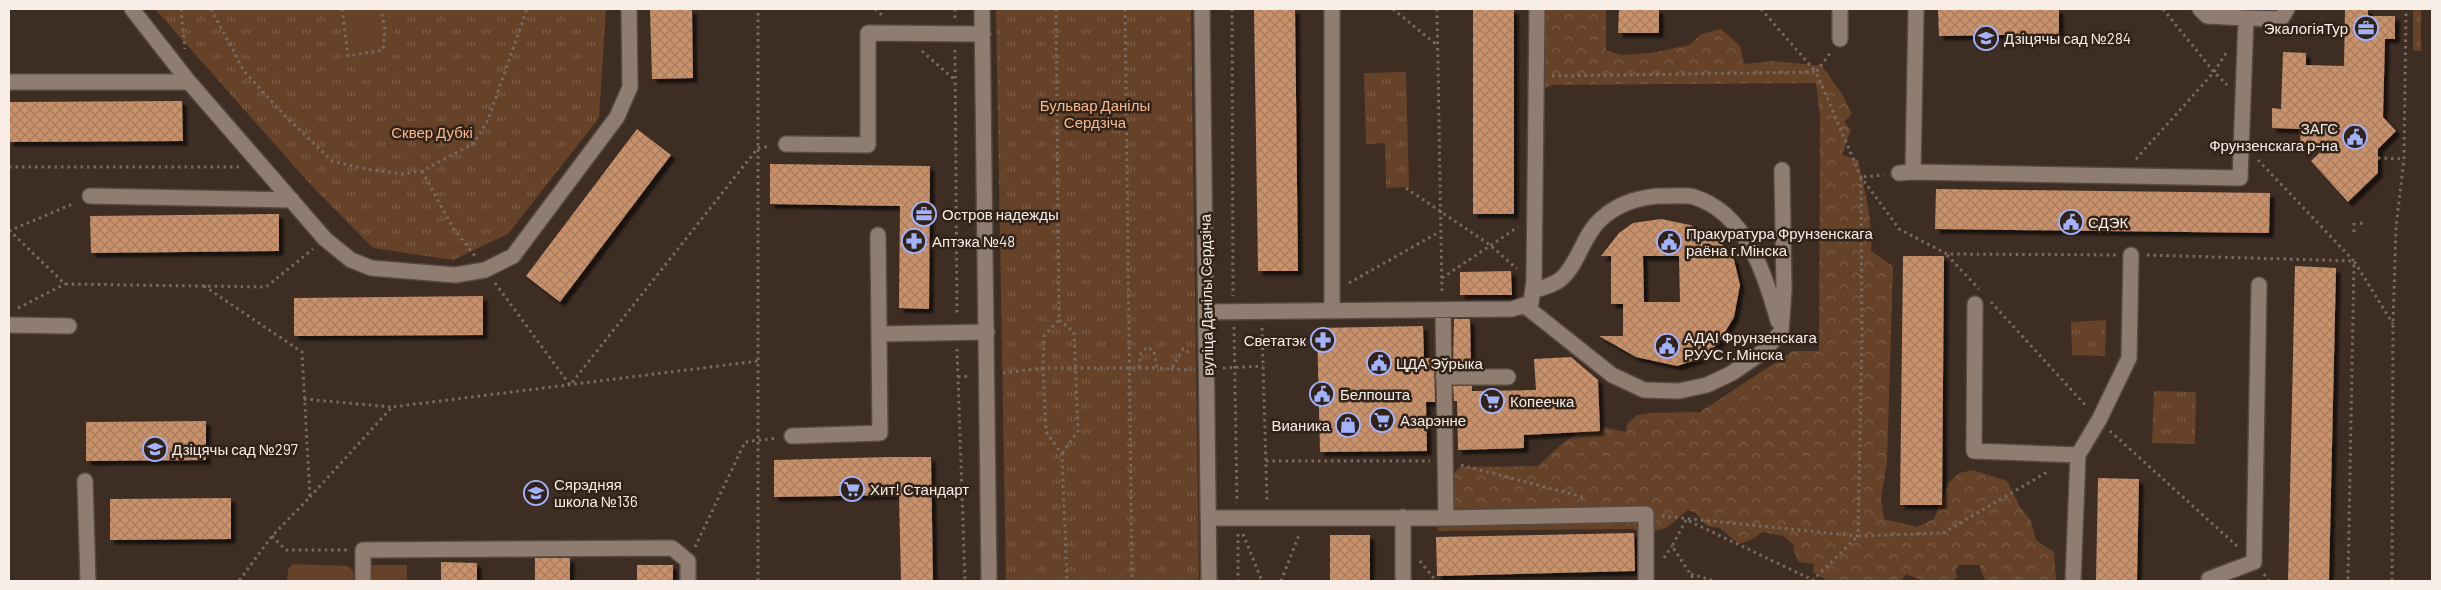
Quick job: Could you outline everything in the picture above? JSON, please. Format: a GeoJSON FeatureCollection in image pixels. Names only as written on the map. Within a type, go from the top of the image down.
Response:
{"type":"FeatureCollection","features":[{"type":"Feature","properties":{"kind":"street"},"geometry":{"type":"LineString","coordinates":[[132,9],[189,82],[325,239],[351,260],[371,268],[455,275],[486,270],[513,256],[617,117],[630,86],[629,9]]}},
{"type":"Feature","properties":{"kind":"street"},"geometry":{"type":"LineString","coordinates":[[982,9],[988,374],[989,581]]}},
{"type":"Feature","properties":{"kind":"street","name":"вуліца Данілы Сердзіча"},"geometry":{"type":"LineString","coordinates":[[1202,9],[1208,369],[1209,581]]}},
{"type":"Feature","properties":{"kind":"street"},"geometry":{"type":"LineString","coordinates":[[1332,9],[1332,306]]}},
{"type":"Feature","properties":{"kind":"street"},"geometry":{"type":"LineString","coordinates":[[1206,312],[1262,312],[1332,306],[1443,310],[1512,309],[1531,303],[1533,291],[1538,9]]}},
{"type":"Feature","properties":{"kind":"street"},"geometry":{"type":"LineString","coordinates":[[1840,9],[1840,40]]}},
{"type":"Feature","properties":{"kind":"street"},"geometry":{"type":"LineString","coordinates":[[2200,9],[2207,16],[2281,19],[2287,9]]}},
{"type":"Feature","properties":{"kind":"street"},"geometry":{"type":"LineString","coordinates":[[1916,11],[1906,172],[2240,178],[2246,18]]}},
{"type":"Feature","properties":{"kind":"street"},"geometry":{"type":"LineString","coordinates":[[786,144],[868,145],[868,33],[983,34]]}},
{"type":"Feature","properties":{"kind":"street"},"geometry":{"type":"LineString","coordinates":[[9,82],[189,82]]}},
{"type":"Feature","properties":{"kind":"street"},"geometry":{"type":"LineString","coordinates":[[1524,306],[1612,375],[1644,390],[1679,391],[1707,385],[1732,373],[1764,351],[1781,332],[1784,289],[1782,170]]}},
{"type":"Feature","properties":{"kind":"street"},"geometry":{"type":"LineString","coordinates":[[1533,291],[1560,280],[1571,268],[1599,220],[1622,204],[1656,195],[1692,197],[1714,206],[1740,231],[1760,265],[1781,332]]}},
{"type":"Feature","properties":{"kind":"street"},"geometry":{"type":"LineString","coordinates":[[90,196],[292,200]]}},
{"type":"Feature","properties":{"kind":"street"},"geometry":{"type":"LineString","coordinates":[[792,436],[880,433],[878,235]]}},
{"type":"Feature","properties":{"kind":"street"},"geometry":{"type":"LineString","coordinates":[[2073,581],[2078,455],[2099,420],[2129,358],[2131,255]]}},
{"type":"Feature","properties":{"kind":"street"},"geometry":{"type":"LineString","coordinates":[[2209,581],[2209,579],[2254,562],[2259,285]]}},
{"type":"Feature","properties":{"kind":"street"},"geometry":{"type":"LineString","coordinates":[[1975,304],[1974,451],[2078,455]]}},
{"type":"Feature","properties":{"kind":"street"},"geometry":{"type":"LineString","coordinates":[[1443,310],[1443,461],[1446,518]]}},
{"type":"Feature","properties":{"kind":"street"},"geometry":{"type":"LineString","coordinates":[[9,324],[70,326]]}},
{"type":"Feature","properties":{"kind":"street"},"geometry":{"type":"LineString","coordinates":[[879,334],[987,332]]}},
{"type":"Feature","properties":{"kind":"street"},"geometry":{"type":"LineString","coordinates":[[1443,377],[1508,377]]}},
{"type":"Feature","properties":{"kind":"street"},"geometry":{"type":"LineString","coordinates":[[85,480],[88,581]]}},
{"type":"Feature","properties":{"kind":"street"},"geometry":{"type":"LineString","coordinates":[[1208,518],[1446,518],[1646,514],[1646,581]]}},
{"type":"Feature","properties":{"kind":"street"},"geometry":{"type":"LineString","coordinates":[[1402,517],[1403,581]]}},
{"type":"Feature","properties":{"kind":"street"},"geometry":{"type":"LineString","coordinates":[[363,581],[363,550],[672,548],[688,561],[688,581]]}},
{"type":"Feature","properties":{"kind":"path"},"geometry":{"type":"LineString","coordinates":[[181,9],[186,54]]}},
{"type":"Feature","properties":{"kind":"path"},"geometry":{"type":"LineString","coordinates":[[211,9],[244,71],[283,114],[332,161],[366,169],[402,174],[422,171],[474,143],[488,120],[527,9]]}},
{"type":"Feature","properties":{"kind":"path"},"geometry":{"type":"LineString","coordinates":[[342,9],[348,56],[383,50],[385,28],[381,9]]}},
{"type":"Feature","properties":{"kind":"path"},"geometry":{"type":"LineString","coordinates":[[758,9],[758,581]]}},
{"type":"Feature","properties":{"kind":"path"},"geometry":{"type":"LineString","coordinates":[[955,9],[957,332],[965,581]]}},
{"type":"Feature","properties":{"kind":"path"},"geometry":{"type":"LineString","coordinates":[[1056,9],[1059,320],[1044,336],[1043,368],[1046,432],[1062,454],[1067,581]]}},
{"type":"Feature","properties":{"kind":"path"},"geometry":{"type":"LineString","coordinates":[[1125,9],[1132,581]]}},
{"type":"Feature","properties":{"kind":"path"},"geometry":{"type":"LineString","coordinates":[[1393,9],[1438,46]]}},
{"type":"Feature","properties":{"kind":"path"},"geometry":{"type":"LineString","coordinates":[[1437,9],[1443,310]]}},
{"type":"Feature","properties":{"kind":"path"},"geometry":{"type":"LineString","coordinates":[[1760,9],[1816,72],[1840,40]]}},
{"type":"Feature","properties":{"kind":"path"},"geometry":{"type":"LineString","coordinates":[[2163,9],[2214,72],[2242,99]]}},
{"type":"Feature","properties":{"kind":"path"},"geometry":{"type":"LineString","coordinates":[[2392,581],[2396,237],[2404,159],[2406,9]]}},
{"type":"Feature","properties":{"kind":"path"},"geometry":{"type":"LineString","coordinates":[[2122,175],[2214,72],[2246,18]]}},
{"type":"Feature","properties":{"kind":"path"},"geometry":{"type":"LineString","coordinates":[[2241,142],[2354,261],[2348,581]]}},
{"type":"Feature","properties":{"kind":"path"},"geometry":{"type":"LineString","coordinates":[[570,385],[758,148],[786,144]]}},
{"type":"Feature","properties":{"kind":"path"},"geometry":{"type":"LineString","coordinates":[[2378,158],[2404,159]]}},
{"type":"Feature","properties":{"kind":"path"},"geometry":{"type":"LineString","coordinates":[[9,167],[263,167]]}},
{"type":"Feature","properties":{"kind":"path"},"geometry":{"type":"LineString","coordinates":[[422,171],[452,228]]}},
{"type":"Feature","properties":{"kind":"path"},"geometry":{"type":"LineString","coordinates":[[1686,520],[1813,581],[1858,536],[1862,338],[1862,178],[1906,172]]}},
{"type":"Feature","properties":{"kind":"path"},"geometry":{"type":"LineString","coordinates":[[1406,188],[1490,245],[1516,268],[1533,291]]}},
{"type":"Feature","properties":{"kind":"path"},"geometry":{"type":"LineString","coordinates":[[65,284],[9,231],[90,196]]}},
{"type":"Feature","properties":{"kind":"path"},"geometry":{"type":"LineString","coordinates":[[1442,278],[1526,222]]}},
{"type":"Feature","properties":{"kind":"path"},"geometry":{"type":"LineString","coordinates":[[2354,223],[2354,236]]}},
{"type":"Feature","properties":{"kind":"path"},"geometry":{"type":"LineString","coordinates":[[2360,223],[2366,224]]}},
{"type":"Feature","properties":{"kind":"path"},"geometry":{"type":"LineString","coordinates":[[1332,306],[1344,286],[1441,231]]}},
{"type":"Feature","properties":{"kind":"path"},"geometry":{"type":"LineString","coordinates":[[17,309],[65,284],[266,288],[325,239]]}},
{"type":"Feature","properties":{"kind":"path"},"geometry":{"type":"LineString","coordinates":[[204,286],[302,352],[310,497]]}},
{"type":"Feature","properties":{"kind":"path"},"geometry":{"type":"LineString","coordinates":[[508,302],[570,385]]}},
{"type":"Feature","properties":{"kind":"path"},"geometry":{"type":"LineString","coordinates":[[1262,312],[1267,519]]}},
{"type":"Feature","properties":{"kind":"path"},"geometry":{"type":"LineString","coordinates":[[1059,320],[1074,332],[1078,431],[1062,454]]}},
{"type":"Feature","properties":{"kind":"path"},"geometry":{"type":"LineString","coordinates":[[1139,368],[1141,353],[1147,348],[1154,351],[1157,368]]}},
{"type":"Feature","properties":{"kind":"path"},"geometry":{"type":"LineString","coordinates":[[958,377],[1043,368],[1195,370],[1186,349],[1183,349],[1172,369]]}},
{"type":"Feature","properties":{"kind":"path"},"geometry":{"type":"LineString","coordinates":[[304,399],[392,407],[758,361]]}},
{"type":"Feature","properties":{"kind":"path"},"geometry":{"type":"LineString","coordinates":[[1208,369],[1263,366]]}},
{"type":"Feature","properties":{"kind":"path"},"geometry":{"type":"LineString","coordinates":[[239,581],[272,536],[392,407]]}},
{"type":"Feature","properties":{"kind":"path"},"geometry":{"type":"LineString","coordinates":[[688,561],[745,442],[758,442],[792,436]]}},
{"type":"Feature","properties":{"kind":"path"},"geometry":{"type":"LineString","coordinates":[[1266,461],[1443,461],[1588,498]]}},
{"type":"Feature","properties":{"kind":"path"},"geometry":{"type":"LineString","coordinates":[[1646,514],[1686,520],[1858,536],[1943,532],[2052,469]]}},
{"type":"Feature","properties":{"kind":"path"},"geometry":{"type":"LineString","coordinates":[[1281,581],[1305,518]]}},
{"type":"Feature","properties":{"kind":"path"},"geometry":{"type":"LineString","coordinates":[[1238,519],[1262,581]]}},
{"type":"Feature","properties":{"kind":"path"},"geometry":{"type":"LineString","coordinates":[[1686,520],[1672,546],[1695,581]]}},
{"type":"Feature","properties":{"kind":"path"},"geometry":{"type":"LineString","coordinates":[[272,536],[286,550],[363,550]]}},
{"type":"Feature","properties":{"kind":"path"},"geometry":{"type":"LineString","coordinates":[[1690,574],[1715,581]]}},
{"type":"Feature","properties":{"kind":"green space","name":"Сквер Дубкі"},"geometry":{"type":"Polygon","coordinates":[[[155,9],[606,9],[599,118],[508,234],[453,260],[373,248],[310,184],[155,9]]]}},
{"type":"Feature","properties":{"kind":"green space"},"geometry":{"type":"Polygon","coordinates":[[[338,9],[390,9],[397,54],[347,62],[338,9]]]}},
{"type":"Feature","properties":{"kind":"green space","name":"Бульвар Данілы Сердзіча"},"geometry":{"type":"Polygon","coordinates":[[[996,9],[1191,9],[1199,581],[1006,581],[996,9]]]}},
{"type":"Feature","properties":{"kind":"green space"},"geometry":{"type":"Polygon","coordinates":[[[1532,9],[1606,9],[1606,50],[1621,55],[1651,53],[1689,45],[1701,34],[1721,29],[1740,46],[1744,64],[1772,61],[1822,66],[1842,94],[1852,114],[1844,122],[1851,130],[1842,155],[1858,160],[1869,216],[1871,251],[1893,266],[1887,462],[1881,499],[1884,519],[1917,527],[1934,519],[1948,484],[1959,473],[1973,470],[2007,481],[2020,507],[2031,521],[2036,540],[2054,552],[2056,581],[1985,581],[1979,565],[1959,565],[1956,570],[1957,578],[1938,583],[1925,581],[1906,574],[1901,581],[1828,581],[1813,572],[1814,564],[1799,562],[1793,550],[1794,545],[1783,536],[1763,532],[1753,539],[1739,544],[1720,528],[1707,526],[1696,513],[1688,510],[1666,528],[1640,534],[1634,529],[1438,531],[1439,511],[1454,508],[1452,476],[1460,467],[1538,466],[1563,443],[1587,427],[1600,431],[1603,427],[1626,432],[1627,424],[1637,415],[1700,412],[1793,351],[1819,351],[1820,117],[1816,83],[1554,85],[1532,92],[1532,9]]]}},
{"type":"Feature","properties":{"kind":"green space"},"geometry":{"type":"Polygon","coordinates":[[[2413,9],[2421,9],[2421,51],[2413,51],[2413,9]]]}},
{"type":"Feature","properties":{"kind":"green space"},"geometry":{"type":"Polygon","coordinates":[[[1406,72],[1409,187],[1386,188],[1385,143],[1366,144],[1364,73],[1406,72]]]}},
{"type":"Feature","properties":{"kind":"green space"},"geometry":{"type":"Polygon","coordinates":[[[2106,320],[2105,356],[2072,355],[2071,322],[2106,320]]]}},
{"type":"Feature","properties":{"kind":"green space"},"geometry":{"type":"Polygon","coordinates":[[[2154,391],[2196,392],[2195,444],[2152,443],[2154,391]]]}},
{"type":"Feature","properties":{"kind":"green space"},"geometry":{"type":"Polygon","coordinates":[[[293,564],[348,566],[353,571],[354,581],[287,581],[288,569],[293,564]]]}},
{"type":"Feature","properties":{"kind":"green space"},"geometry":{"type":"Polygon","coordinates":[[[369,565],[407,565],[407,581],[369,581],[369,565]]]}},
{"type":"Feature","properties":{"kind":"building"},"geometry":{"type":"Polygon","coordinates":[[[650,9],[692,9],[693,78],[652,79],[650,9]]]}},
{"type":"Feature","properties":{"kind":"building"},"geometry":{"type":"Polygon","coordinates":[[[1254,9],[1295,9],[1298,271],[1258,271],[1254,9]]]}},
{"type":"Feature","properties":{"kind":"building"},"geometry":{"type":"Polygon","coordinates":[[[1473,9],[1514,9],[1514,214],[1473,214],[1473,9]]]}},
{"type":"Feature","properties":{"kind":"building"},"geometry":{"type":"Polygon","coordinates":[[[1619,9],[1659,9],[1659,33],[1618,33],[1619,9]]]}},
{"type":"Feature","properties":{"kind":"building"},"geometry":{"type":"Polygon","coordinates":[[[1938,9],[2059,9],[2059,34],[1939,36],[1938,9]]]}},
{"type":"Feature","properties":{"kind":"building"},"geometry":{"type":"Polygon","coordinates":[[[2345,9],[2368,9],[2368,16],[2395,16],[2395,39],[2385,39],[2383,117],[2396,131],[2378,149],[2378,173],[2348,202],[2311,161],[2329,144],[2300,143],[2301,129],[2272,128],[2272,108],[2281,109],[2283,52],[2306,53],[2306,65],[2344,66],[2345,9]]]}},
{"type":"Feature","properties":{"kind":"building"},"geometry":{"type":"Polygon","coordinates":[[[182,101],[183,141],[9,142],[9,102],[182,101]]]}},
{"type":"Feature","properties":{"kind":"building"},"geometry":{"type":"Polygon","coordinates":[[[637,129],[671,155],[560,302],[526,276],[637,129]]]}},
{"type":"Feature","properties":{"kind":"building"},"geometry":{"type":"Polygon","coordinates":[[[770,164],[930,166],[929,309],[899,308],[900,206],[770,204],[770,164]]]}},
{"type":"Feature","properties":{"kind":"building"},"geometry":{"type":"Polygon","coordinates":[[[1936,189],[2270,193],[2269,233],[1935,229],[1936,189]]]}},
{"type":"Feature","properties":{"kind":"building"},"geometry":{"type":"Polygon","coordinates":[[[279,214],[279,251],[91,253],[90,216],[279,214]]]}},
{"type":"Feature","properties":{"kind":"building"},"geometry":{"type":"Polygon","coordinates":[[[1661,219],[1690,225],[1716,236],[1734,260],[1740,285],[1734,317],[1719,342],[1705,357],[1677,366],[1636,357],[1599,336],[1623,336],[1623,304],[1611,304],[1611,256],[1601,256],[1619,233],[1633,223],[1661,219]],[[1643,256],[1644,302],[1680,302],[1679,256],[1643,256]]]}},
{"type":"Feature","properties":{"kind":"building"},"geometry":{"type":"Polygon","coordinates":[[[1903,256],[1944,256],[1942,505],[1900,505],[1903,256]]]}},
{"type":"Feature","properties":{"kind":"building"},"geometry":{"type":"Polygon","coordinates":[[[2295,266],[2336,268],[2329,581],[2288,581],[2295,266]]]}},
{"type":"Feature","properties":{"kind":"building"},"geometry":{"type":"Polygon","coordinates":[[[1511,271],[1512,295],[1460,295],[1460,272],[1511,271]]]}},
{"type":"Feature","properties":{"kind":"building"},"geometry":{"type":"Polygon","coordinates":[[[483,296],[483,335],[294,336],[294,298],[483,296]]]}},
{"type":"Feature","properties":{"kind":"building"},"geometry":{"type":"Polygon","coordinates":[[[1454,319],[1470,319],[1471,368],[1453,368],[1454,319]]]}},
{"type":"Feature","properties":{"kind":"building"},"geometry":{"type":"Polygon","coordinates":[[[1423,326],[1424,358],[1434,358],[1435,402],[1426,402],[1427,451],[1320,452],[1317,328],[1423,326]]]}},
{"type":"Feature","properties":{"kind":"building"},"geometry":{"type":"Polygon","coordinates":[[[1571,357],[1598,380],[1600,431],[1524,435],[1524,448],[1458,450],[1457,401],[1454,401],[1453,386],[1472,386],[1472,391],[1536,390],[1534,359],[1571,357]]]}},
{"type":"Feature","properties":{"kind":"building"},"geometry":{"type":"Polygon","coordinates":[[[206,421],[206,460],[86,461],[86,422],[206,421]]]}},
{"type":"Feature","properties":{"kind":"building"},"geometry":{"type":"Polygon","coordinates":[[[931,457],[933,581],[901,581],[899,495],[774,497],[774,460],[931,457]]]}},
{"type":"Feature","properties":{"kind":"building"},"geometry":{"type":"Polygon","coordinates":[[[2098,478],[2139,479],[2137,581],[2096,581],[2098,478]]]}},
{"type":"Feature","properties":{"kind":"building"},"geometry":{"type":"Polygon","coordinates":[[[231,498],[231,539],[110,540],[110,499],[231,498]]]}},
{"type":"Feature","properties":{"kind":"building"},"geometry":{"type":"Polygon","coordinates":[[[1634,533],[1635,571],[1437,576],[1436,537],[1634,533]]]}},
{"type":"Feature","properties":{"kind":"building"},"geometry":{"type":"Polygon","coordinates":[[[1330,535],[1370,535],[1370,581],[1330,581],[1330,535]]]}},
{"type":"Feature","properties":{"kind":"building"},"geometry":{"type":"Polygon","coordinates":[[[535,558],[570,558],[570,581],[535,581],[535,558]]]}},
{"type":"Feature","properties":{"kind":"building"},"geometry":{"type":"Polygon","coordinates":[[[441,562],[477,563],[477,581],[441,581],[441,562]]]}},
{"type":"Feature","properties":{"kind":"building"},"geometry":{"type":"Polygon","coordinates":[[[637,565],[673,565],[673,581],[637,581],[637,565]]]}},
{"type":"Feature","properties":{"kind":"place","name":"ЭкалогіяТур"},"geometry":{"type":"Point","coordinates":[2366,28]}},
{"type":"Feature","properties":{"kind":"place","name":"Дзіцячы сад №284"},"geometry":{"type":"Point","coordinates":[1986,38]}},
{"type":"Feature","properties":{"kind":"place","name":"ЗАГС Фрунзенскага р-на"},"geometry":{"type":"Point","coordinates":[2355,137]}},
{"type":"Feature","properties":{"kind":"place","name":"Остров надежды"},"geometry":{"type":"Point","coordinates":[924,214]}},
{"type":"Feature","properties":{"kind":"place","name":"СДЭК"},"geometry":{"type":"Point","coordinates":[2071,222]}},
{"type":"Feature","properties":{"kind":"place","name":"Аптэка №48"},"geometry":{"type":"Point","coordinates":[914,241]}},
{"type":"Feature","properties":{"kind":"place","name":"Пракуратура Фрунзенскага раёна г.Мінска"},"geometry":{"type":"Point","coordinates":[1669,242]}},
{"type":"Feature","properties":{"kind":"place","name":"Светатэк"},"geometry":{"type":"Point","coordinates":[1323,340]}},
{"type":"Feature","properties":{"kind":"place","name":"АДАІ Фрунзенскага РУУС г.Мінска"},"geometry":{"type":"Point","coordinates":[1667,346]}},
{"type":"Feature","properties":{"kind":"place","name":"ЦДА Эўрыка"},"geometry":{"type":"Point","coordinates":[1379,363]}},
{"type":"Feature","properties":{"kind":"place","name":"Белпошта"},"geometry":{"type":"Point","coordinates":[1322,394]}},
{"type":"Feature","properties":{"kind":"place","name":"Копеечка"},"geometry":{"type":"Point","coordinates":[1492,401]}},
{"type":"Feature","properties":{"kind":"place","name":"Азарэнне"},"geometry":{"type":"Point","coordinates":[1382,420]}},
{"type":"Feature","properties":{"kind":"place","name":"Вианика"},"geometry":{"type":"Point","coordinates":[1348,425]}},
{"type":"Feature","properties":{"kind":"place","name":"Дзіцячы сад №297"},"geometry":{"type":"Point","coordinates":[155,449]}},
{"type":"Feature","properties":{"kind":"place","name":"Хит! Стандарт"},"geometry":{"type":"Point","coordinates":[852,489]}},
{"type":"Feature","properties":{"kind":"place","name":"Сярэдняя школа №136"},"geometry":{"type":"Point","coordinates":[536,493]}}]}
